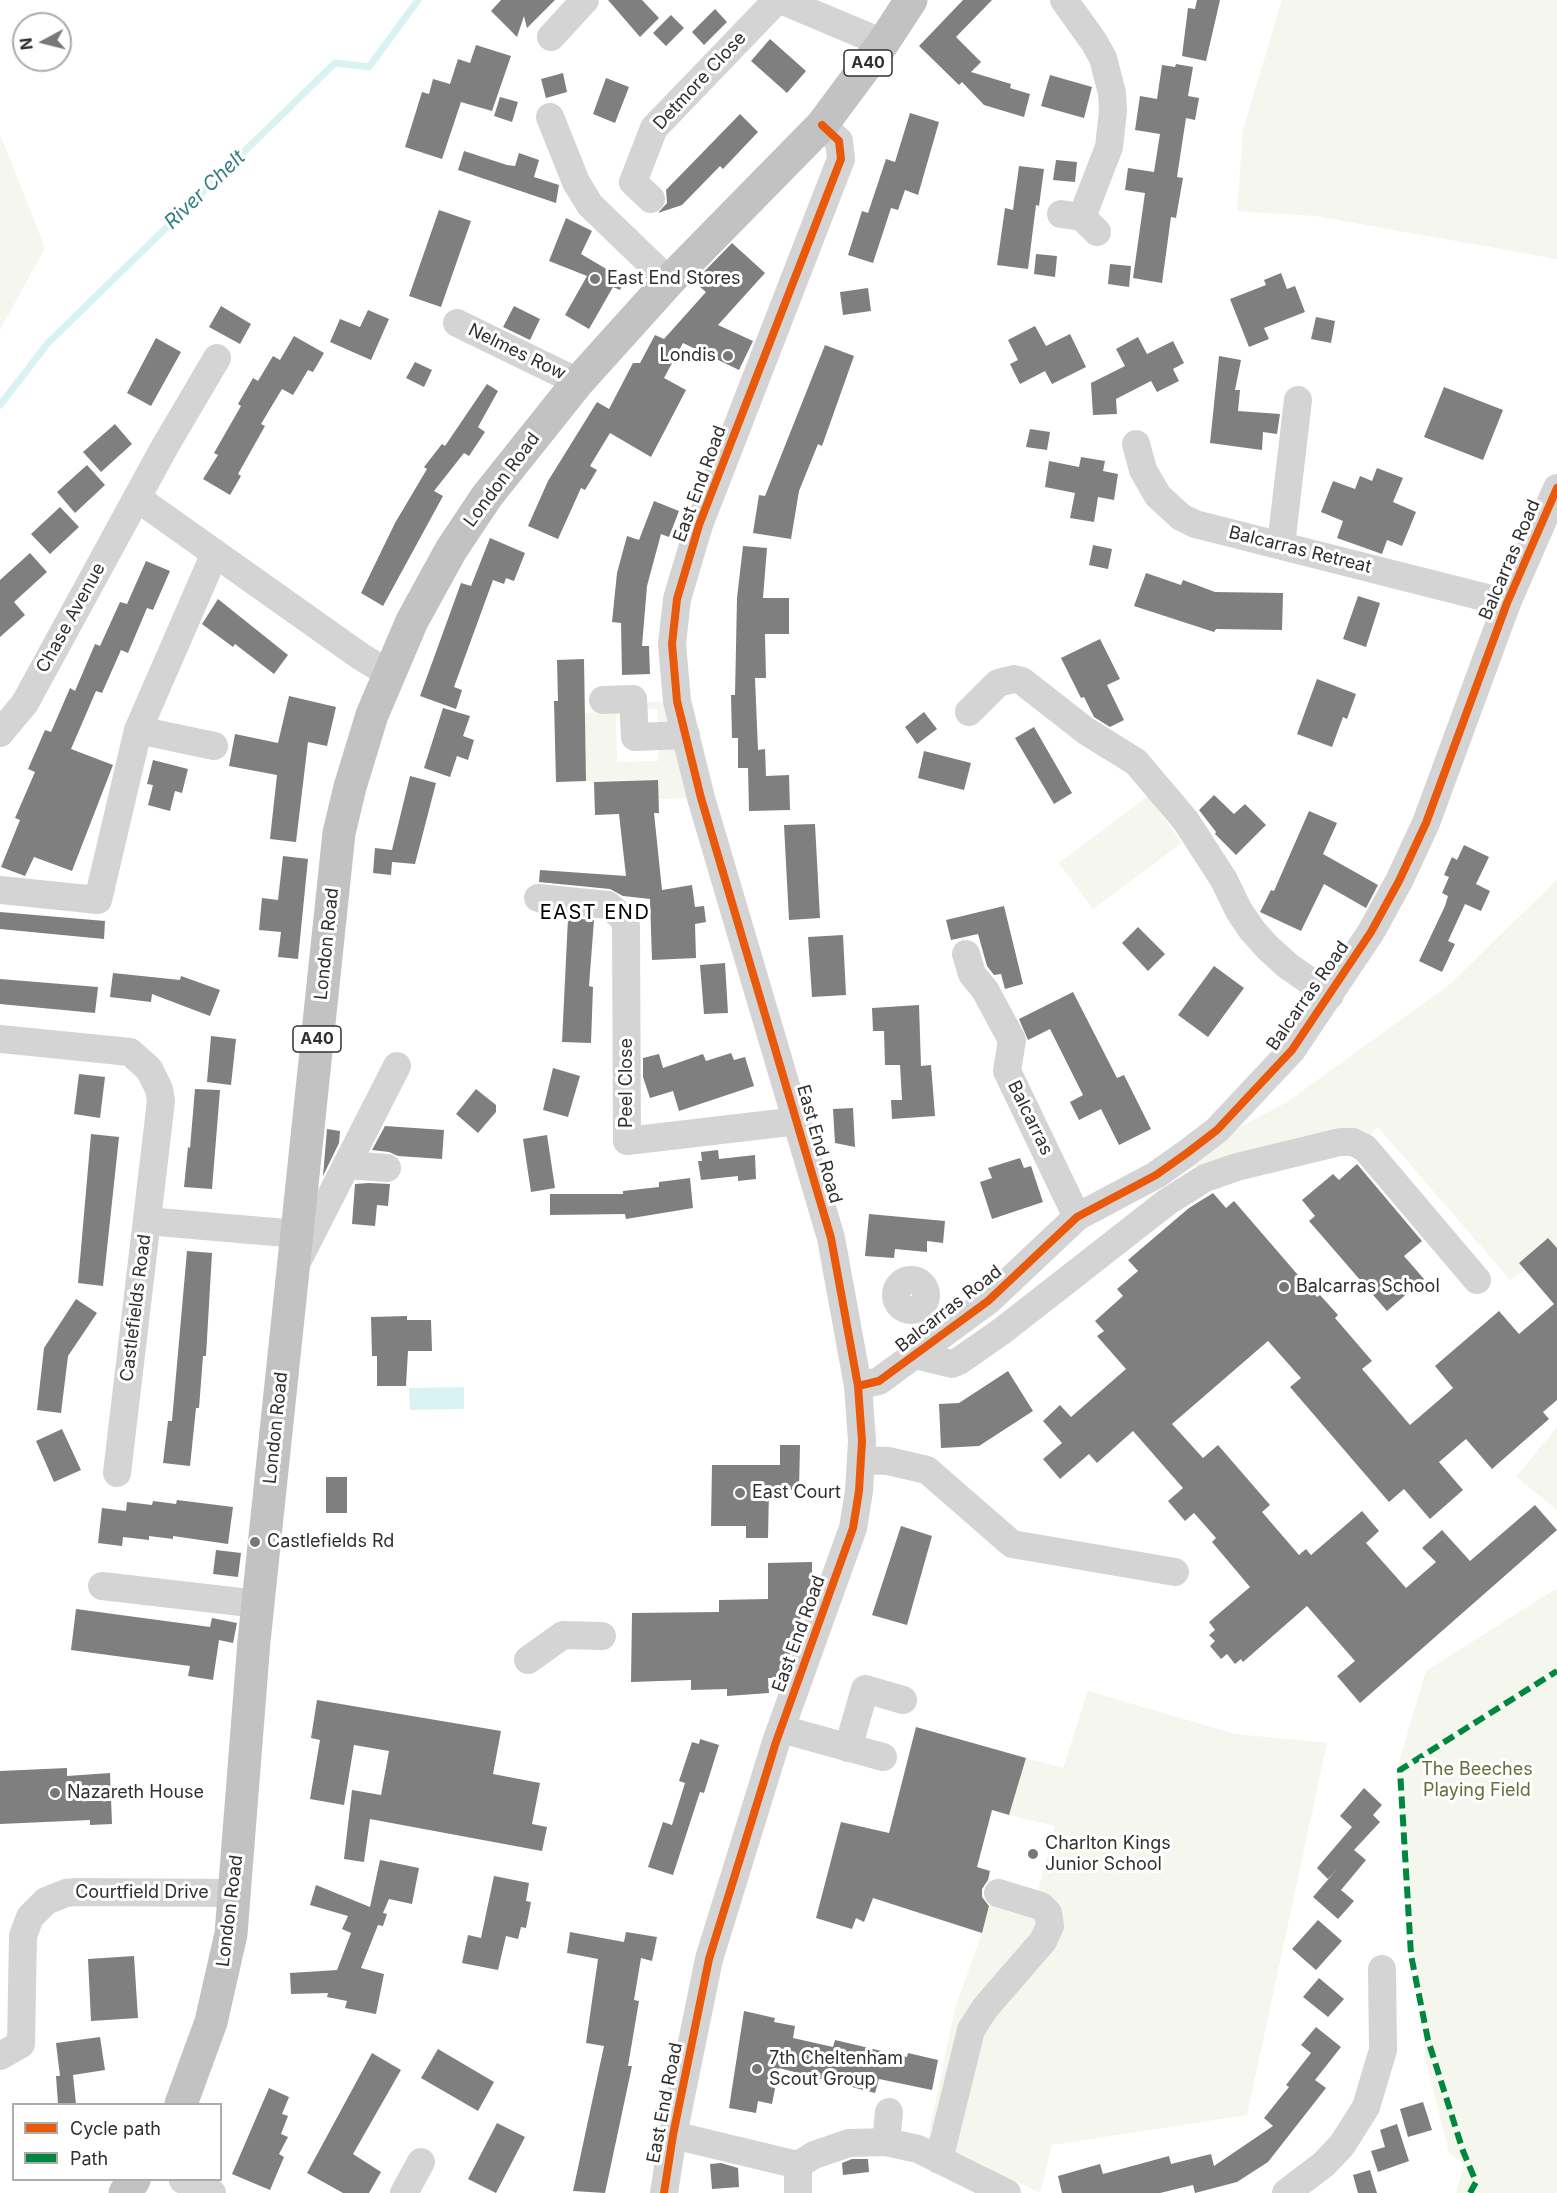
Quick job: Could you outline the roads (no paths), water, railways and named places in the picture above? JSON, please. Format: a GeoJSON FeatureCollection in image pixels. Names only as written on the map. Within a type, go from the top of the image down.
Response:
{"type":"FeatureCollection","features":[{"type":"Feature","properties":{"kind":"highway","name":"London Road"},"geometry":{"type":"LineString","coordinates":[[181,2103],[198,2065],[220,1989],[231,1934],[258,1604],[339,833],[360,751],[388,673],[435,578],[475,512],[578,382],[669,281],[822,125],[883,43],[911,0]]}},
{"type":"Feature","properties":{"kind":"street"},"geometry":{"type":"LineString","coordinates":[[551,37],[585,0]]}},
{"type":"Feature","properties":{"kind":"street","name":"Detmore Close"},"geometry":{"type":"LineString","coordinates":[[651,199],[633,182],[654,128],[779,0],[883,43]]}},
{"type":"Feature","properties":{"kind":"street"},"geometry":{"type":"LineString","coordinates":[[1064,0],[1095,42],[1106,67],[1112,93],[1113,111],[1109,147],[1080,221]]}},
{"type":"Feature","properties":{"kind":"street"},"geometry":{"type":"LineString","coordinates":[[550,117],[576,182],[590,205],[669,281]]}},
{"type":"Feature","properties":{"kind":"street","name":"East End Road"},"geometry":{"type":"LineString","coordinates":[[664,2193],[673,2135],[709,1959],[781,1729],[853,1528],[861,1460],[858,1386],[831,1238],[707,818],[686,735],[673,663],[673,622],[677,599],[699,525],[841,159],[839,141],[822,125]]}},
{"type":"Feature","properties":{"kind":"street","name":"Nelmes Row"},"geometry":{"type":"LineString","coordinates":[[457,323],[578,382]]}},
{"type":"Feature","properties":{"kind":"street","name":"Chase Avenue"},"geometry":{"type":"LineString","coordinates":[[0,733],[25,703],[137,498],[217,358]]}},
{"type":"Feature","properties":{"kind":"street"},"geometry":{"type":"LineString","coordinates":[[1281,545],[1298,400]]}},
{"type":"Feature","properties":{"kind":"street","name":"Balcarras Retreat"},"geometry":{"type":"LineString","coordinates":[[1136,444],[1143,470],[1158,496],[1181,517],[1195,524],[1507,603]]}},
{"type":"Feature","properties":{"kind":"street","name":"Balcarras Road"},"geometry":{"type":"LineString","coordinates":[[858,1386],[879,1381],[988,1301],[1077,1218],[1156,1175],[1176,1161],[1216,1130],[1292,1050],[1371,932],[1426,823],[1507,603],[1557,488]]}},
{"type":"Feature","properties":{"kind":"street"},"geometry":{"type":"LineString","coordinates":[[137,498],[388,673]]}},
{"type":"Feature","properties":{"kind":"street"},"geometry":{"type":"LineString","coordinates":[[0,890],[98,900],[138,730],[215,553]]}},
{"type":"Feature","properties":{"kind":"street"},"geometry":{"type":"LineString","coordinates":[[969,712],[998,683],[1014,679],[1022,681],[1086,731],[1136,762],[1186,821],[1224,880],[1239,911],[1252,930],[1288,966],[1330,995]]}},
{"type":"Feature","properties":{"kind":"street"},"geometry":{"type":"LineString","coordinates":[[603,700],[633,699],[635,738],[686,735]]}},
{"type":"Feature","properties":{"kind":"street"},"geometry":{"type":"LineString","coordinates":[[138,730],[214,746]]}},
{"type":"Feature","properties":{"kind":"street","name":"Peel Close"},"geometry":{"type":"LineString","coordinates":[[538,898],[608,905],[618,911],[626,926],[627,1141],[798,1121]]}},
{"type":"Feature","properties":{"kind":"street","name":"Balcarras"},"geometry":{"type":"LineString","coordinates":[[966,954],[972,974],[985,990],[1012,1040],[1007,1071],[1077,1218]]}},
{"type":"Feature","properties":{"kind":"street"},"geometry":{"type":"LineString","coordinates":[[0,1039],[130,1052],[149,1069],[161,1101],[147,1221]]}},
{"type":"Feature","properties":{"kind":"street"},"geometry":{"type":"LineString","coordinates":[[292,1271],[397,1066]]}},
{"type":"Feature","properties":{"kind":"street"},"geometry":{"type":"LineString","coordinates":[[911,1310],[909,1359],[952,1364],[959,1362],[1188,1187],[1237,1167],[1306,1149],[1353,1142],[1365,1148],[1477,1280]]}},
{"type":"Feature","properties":{"kind":"street"},"geometry":{"type":"LineString","coordinates":[[1176,1161],[1188,1187]]}},
{"type":"Feature","properties":{"kind":"street"},"geometry":{"type":"LineString","coordinates":[[346,1165],[387,1168]]}},
{"type":"Feature","properties":{"kind":"street","name":"Castlefields Road"},"geometry":{"type":"LineString","coordinates":[[117,1473],[147,1221],[297,1234]]}},
{"type":"Feature","properties":{"kind":"street"},"geometry":{"type":"LineString","coordinates":[[861,1460],[888,1461],[927,1470],[1012,1544],[1174,1572]]}},
{"type":"Feature","properties":{"kind":"street"},"geometry":{"type":"LineString","coordinates":[[102,1586],[258,1604]]}},
{"type":"Feature","properties":{"kind":"street"},"geometry":{"type":"LineString","coordinates":[[528,1660],[563,1635],[602,1636]]}},
{"type":"Feature","properties":{"kind":"street"},"geometry":{"type":"LineString","coordinates":[[848,1748],[866,1689],[903,1700]]}},
{"type":"Feature","properties":{"kind":"street"},"geometry":{"type":"LineString","coordinates":[[781,1729],[883,1757]]}},
{"type":"Feature","properties":{"kind":"street","name":"Courtfield Drive"},"geometry":{"type":"LineString","coordinates":[[0,2056],[21,2044],[23,1936],[30,1917],[46,1901],[56,1896],[77,1892],[234,1893]]}},
{"type":"Feature","properties":{"kind":"street"},"geometry":{"type":"LineString","coordinates":[[939,2160],[970,2030],[985,2008],[1043,1941],[1050,1926],[1048,1913],[1041,1906],[998,1893]]}},
{"type":"Feature","properties":{"kind":"street"},"geometry":{"type":"LineString","coordinates":[[1286,2193],[1330,2158],[1351,2132],[1366,2107],[1383,2049],[1382,1969]]}},
{"type":"Feature","properties":{"kind":"street"},"geometry":{"type":"LineString","coordinates":[[886,2142],[889,2112]]}},
{"type":"Feature","properties":{"kind":"street"},"geometry":{"type":"LineString","coordinates":[[673,2135],[798,2165],[822,2151],[849,2143],[886,2142],[918,2149],[1007,2193]]}},
{"type":"Feature","properties":{"kind":"street"},"geometry":{"type":"LineString","coordinates":[[404,2193],[421,2162]]}},
{"type":"Feature","properties":{"kind":"street"},"geometry":{"type":"LineString","coordinates":[[798,2165],[798,2193]]}},
{"type":"Feature","properties":{"kind":"street"},"geometry":{"type":"LineString","coordinates":[[185,2181],[212,2193]]}},
{"type":"Feature","properties":{"kind":"water"},"geometry":{"type":"Polygon","coordinates":[[[464,1387],[464,1409],[410,1410],[409,1388],[464,1387]]]}},
{"type":"Feature","properties":{"kind":"waterway","name":"River Chelt"},"geometry":{"type":"LineString","coordinates":[[0,405],[48,343],[335,63],[369,67],[418,0]]}},
{"type":"Feature","properties":{"kind":"place","name":"East End Stores"},"geometry":{"type":"Point","coordinates":[595,279]}},
{"type":"Feature","properties":{"kind":"place","name":"Londis"},"geometry":{"type":"Point","coordinates":[728,356]}},
{"type":"Feature","properties":{"kind":"place","name":"Balcarras School"},"geometry":{"type":"Point","coordinates":[1284,1287]}},
{"type":"Feature","properties":{"kind":"place","name":"East Court"},"geometry":{"type":"Point","coordinates":[740,1493]}},
{"type":"Feature","properties":{"kind":"place","name":"Castlefields Rd"},"geometry":{"type":"Point","coordinates":[255,1542]}},
{"type":"Feature","properties":{"kind":"place","name":"Nazareth House"},"geometry":{"type":"Point","coordinates":[55,1793]}},
{"type":"Feature","properties":{"kind":"place","name":"Charlton Kings Junior School"},"geometry":{"type":"Point","coordinates":[1033,1854]}},
{"type":"Feature","properties":{"kind":"place","name":"7th Cheltenham Scout Group"},"geometry":{"type":"Point","coordinates":[757,2069]}},
{"type":"Feature","properties":{"kind":"district","name":"EAST END"},"geometry":{"type":"Point","coordinates":[595,913]}},
{"type":"Feature","properties":{"kind":"park label","name":"The Beeches Playing Field"},"geometry":{"type":"Point","coordinates":[1477,1780]}}]}
